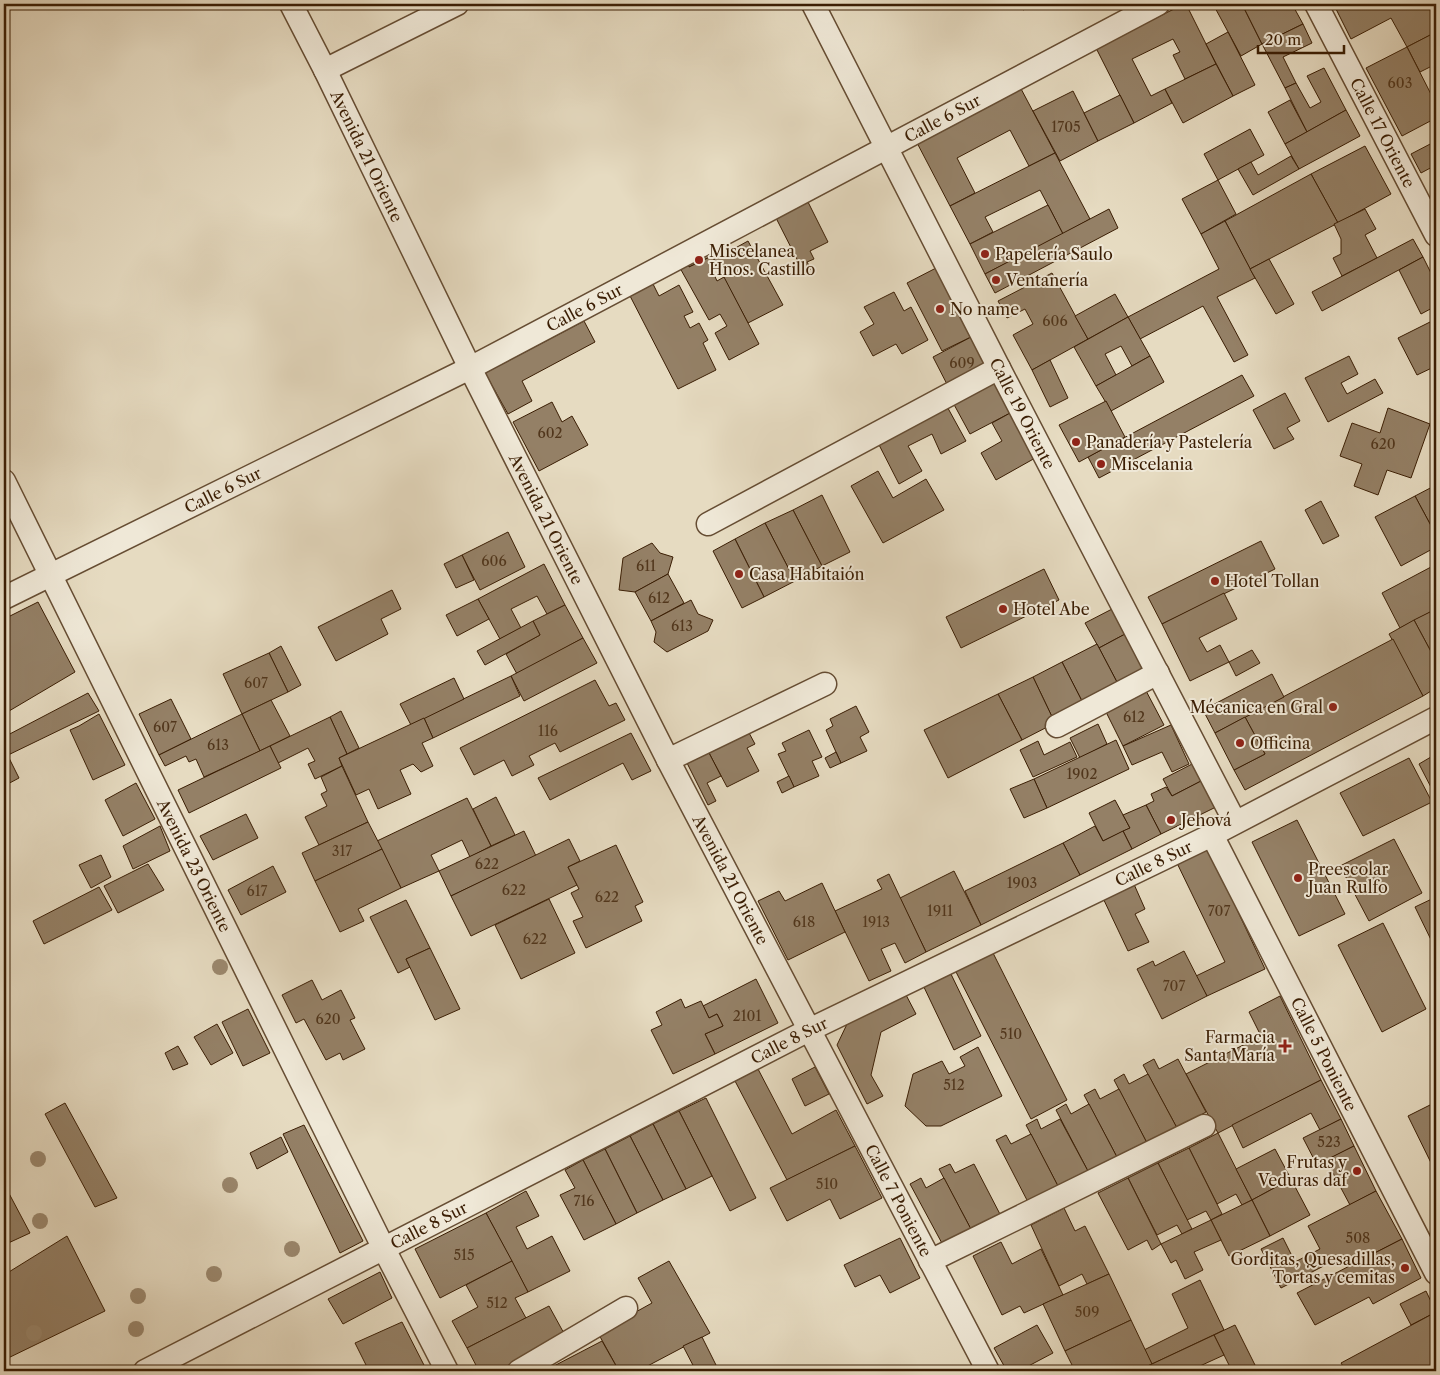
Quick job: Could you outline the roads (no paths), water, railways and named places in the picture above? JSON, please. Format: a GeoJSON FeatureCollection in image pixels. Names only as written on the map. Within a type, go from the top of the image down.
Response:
{"type":"FeatureCollection","features":[{"type":"Feature","properties":{"kind":"street","name":"Avenida 21 Oriente"},"geometry":{"type":"LineString","coordinates":[[291,4],[470,368],[668,760],[809,1030]]}},
{"type":"Feature","properties":{"kind":"street"},"geometry":{"type":"LineString","coordinates":[[325,70],[457,4]]}},
{"type":"Feature","properties":{"kind":"street","name":"Calle 19 Oriente"},"geometry":{"type":"LineString","coordinates":[[813,4],[999,368],[1235,822]]}},
{"type":"Feature","properties":{"kind":"street","name":"Calle 6 Sur"},"geometry":{"type":"LineString","coordinates":[[4,598],[470,368],[1158,4]]}},
{"type":"Feature","properties":{"kind":"street","name":"Calle 17 Oriente"},"geometry":{"type":"LineString","coordinates":[[1316,4],[1436,235]]}},
{"type":"Feature","properties":{"kind":"street"},"geometry":{"type":"LineString","coordinates":[[708,524],[999,368]]}},
{"type":"Feature","properties":{"kind":"street","name":"Avenida 23 Oriente"},"geometry":{"type":"LineString","coordinates":[[4,481],[384,1248],[447,1371]]}},
{"type":"Feature","properties":{"kind":"street"},"geometry":{"type":"LineString","coordinates":[[1057,726],[1158,673]]}},
{"type":"Feature","properties":{"kind":"street"},"geometry":{"type":"LineString","coordinates":[[668,760],[825,684]]}},
{"type":"Feature","properties":{"kind":"street","name":"Calle 8 Sur"},"geometry":{"type":"LineString","coordinates":[[145,1371],[809,1030],[1212,835],[1436,718]]}},
{"type":"Feature","properties":{"kind":"street","name":"Calle 5 Poniente"},"geometry":{"type":"LineString","coordinates":[[1212,835],[1436,1274]]}},
{"type":"Feature","properties":{"kind":"street","name":"Calle 7 Poniente"},"geometry":{"type":"LineString","coordinates":[[809,1030],[988,1371]]}},
{"type":"Feature","properties":{"kind":"street"},"geometry":{"type":"LineString","coordinates":[[930,1261],[1204,1126]]}},
{"type":"Feature","properties":{"kind":"street"},"geometry":{"type":"LineString","coordinates":[[519,1371],[626,1308]]}},
{"type":"Feature","properties":{"kind":"place","name":"Papelería Saulo"},"geometry":{"type":"Point","coordinates":[985,254]}},
{"type":"Feature","properties":{"kind":"place","name":"Miscelanea Hnos. Castillo"},"geometry":{"type":"Point","coordinates":[699,260]}},
{"type":"Feature","properties":{"kind":"place","name":"Ventanería"},"geometry":{"type":"Point","coordinates":[996,280]}},
{"type":"Feature","properties":{"kind":"place","name":"No name"},"geometry":{"type":"Point","coordinates":[940,309]}},
{"type":"Feature","properties":{"kind":"place","name":"Panadería y Pastelería"},"geometry":{"type":"Point","coordinates":[1076,442]}},
{"type":"Feature","properties":{"kind":"place","name":"Miscelania"},"geometry":{"type":"Point","coordinates":[1101,464]}},
{"type":"Feature","properties":{"kind":"place","name":"Casa Habitaión"},"geometry":{"type":"Point","coordinates":[739,574]}},
{"type":"Feature","properties":{"kind":"place","name":"Hotel Tollan"},"geometry":{"type":"Point","coordinates":[1215,581]}},
{"type":"Feature","properties":{"kind":"place","name":"Hotel Abe"},"geometry":{"type":"Point","coordinates":[1003,609]}},
{"type":"Feature","properties":{"kind":"place","name":"Mécanica en Gral"},"geometry":{"type":"Point","coordinates":[1333,707]}},
{"type":"Feature","properties":{"kind":"place","name":"Officina"},"geometry":{"type":"Point","coordinates":[1240,743]}},
{"type":"Feature","properties":{"kind":"place","name":"Jehová"},"geometry":{"type":"Point","coordinates":[1171,820]}},
{"type":"Feature","properties":{"kind":"place","name":"Preescolar Juan Rulfo"},"geometry":{"type":"Point","coordinates":[1298,878]}},
{"type":"Feature","properties":{"kind":"place","name":"Farmacia Santa María"},"geometry":{"type":"Point","coordinates":[1285,1046]}},
{"type":"Feature","properties":{"kind":"place","name":"Frutas y Veduras daf"},"geometry":{"type":"Point","coordinates":[1357,1171]}},
{"type":"Feature","properties":{"kind":"place","name":"Gorditas, Quesadillas, Tortas y cemitas"},"geometry":{"type":"Point","coordinates":[1405,1268]}}]}
